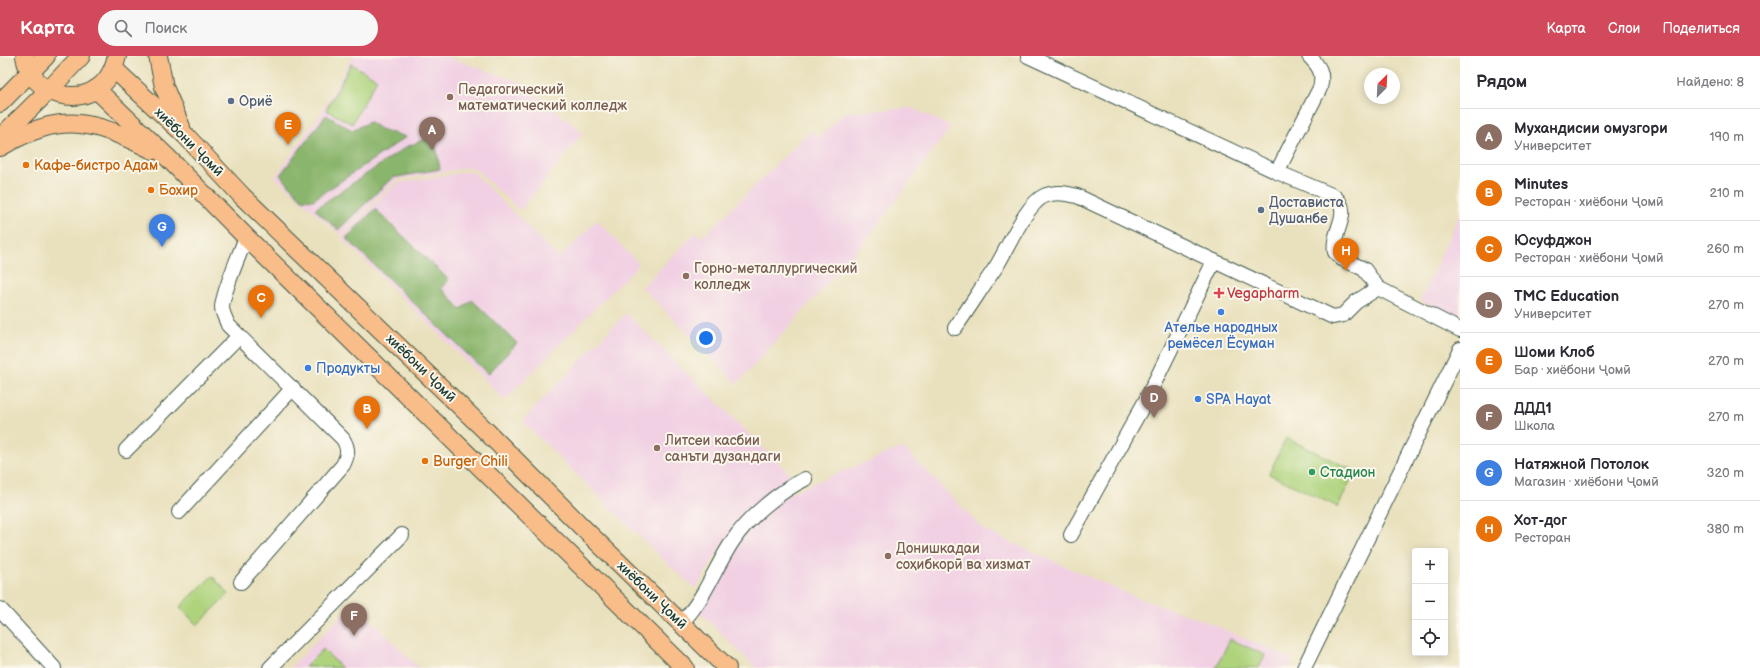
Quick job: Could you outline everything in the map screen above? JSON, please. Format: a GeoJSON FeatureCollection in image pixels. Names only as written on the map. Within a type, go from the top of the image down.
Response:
{"type":"FeatureCollection","features":[{"type":"Feature","properties":{"kind":"main road"},"geometry":{"type":"LineString","coordinates":[[0,103],[27,64],[46,56]]}},
{"type":"Feature","properties":{"kind":"main road"},"geometry":{"type":"LineString","coordinates":[[0,138],[81,56]]}},
{"type":"Feature","properties":{"kind":"main road"},"geometry":{"type":"LineString","coordinates":[[158,56],[164,87],[172,109],[186,136]]}},
{"type":"Feature","properties":{"kind":"main road"},"geometry":{"type":"LineString","coordinates":[[27,64],[36,81],[48,91],[71,96],[84,94],[96,89],[107,80],[116,62]]}},
{"type":"Feature","properties":{"kind":"main road","name":"хиёбони Ҷомӣ"},"geometry":{"type":"LineString","coordinates":[[116,62],[242,196],[485,430],[727,668]]}},
{"type":"Feature","properties":{"kind":"main road","name":"хиёбони Ҷомӣ"},"geometry":{"type":"LineString","coordinates":[[96,89],[168,158],[246,238],[685,668]]}},
{"type":"Feature","properties":{"kind":"main road"},"geometry":{"type":"LineString","coordinates":[[0,147],[19,136],[44,127],[63,123],[79,123],[113,131],[168,158]]}},
{"type":"Feature","properties":{"kind":"main road"},"geometry":{"type":"LineString","coordinates":[[560,545],[581,526]]}},
{"type":"Feature","properties":{"kind":"street"},"geometry":{"type":"LineString","coordinates":[[1028,56],[1278,172],[1334,196],[1338,199],[1342,206],[1343,215],[1336,238],[1335,252],[1342,259],[1364,269],[1378,288],[1460,330]]}},
{"type":"Feature","properties":{"kind":"street"},"geometry":{"type":"LineString","coordinates":[[1278,172],[1320,88],[1321,72],[1318,65],[1309,56]]}},
{"type":"Feature","properties":{"kind":"street"},"geometry":{"type":"LineString","coordinates":[[955,328],[1035,203],[1043,196],[1056,192],[1077,196],[1333,317],[1343,315],[1356,302],[1378,288]]}},
{"type":"Feature","properties":{"kind":"street"},"geometry":{"type":"LineString","coordinates":[[241,582],[342,465],[348,454],[347,446],[343,439],[228,325],[222,306],[225,293],[246,238]]}},
{"type":"Feature","properties":{"kind":"street"},"geometry":{"type":"LineString","coordinates":[[1071,535],[1146,400],[1214,260]]}},
{"type":"Feature","properties":{"kind":"street"},"geometry":{"type":"LineString","coordinates":[[126,450],[239,336]]}},
{"type":"Feature","properties":{"kind":"street"},"geometry":{"type":"LineString","coordinates":[[1304,668],[1460,350]]}},
{"type":"Feature","properties":{"kind":"street"},"geometry":{"type":"LineString","coordinates":[[178,512],[293,388]]}},
{"type":"Feature","properties":{"kind":"street"},"geometry":{"type":"LineString","coordinates":[[684,620],[694,608],[732,542],[744,527],[788,487],[805,479]]}},
{"type":"Feature","properties":{"kind":"street"},"geometry":{"type":"LineString","coordinates":[[270,668],[402,535]]}},
{"type":"Feature","properties":{"kind":"street"},"geometry":{"type":"LineString","coordinates":[[0,609],[49,666]]}},
{"type":"Feature","properties":{"kind":"shaded area"},"geometry":{"type":"Polygon","coordinates":[[[353,56],[444,56],[522,83],[583,133],[520,211],[473,167],[396,180],[340,235],[275,177],[319,116],[353,56]]]}},
{"type":"Feature","properties":{"kind":"shaded area"},"geometry":{"type":"Polygon","coordinates":[[[912,108],[951,127],[868,238],[737,384],[642,287],[696,232],[702,238],[810,131],[819,137],[846,112],[912,108]]]}},
{"type":"Feature","properties":{"kind":"shaded area"},"geometry":{"type":"Polygon","coordinates":[[[472,171],[559,258],[597,220],[639,264],[505,400],[341,237],[397,183],[472,171]]]}},
{"type":"Feature","properties":{"kind":"shaded area"},"geometry":{"type":"Polygon","coordinates":[[[1460,213],[1460,319],[1420,301],[1460,213]]]}},
{"type":"Feature","properties":{"kind":"shaded area","name":"Литсеи касбии санъти дузандаги"},"geometry":{"type":"Polygon","coordinates":[[[626,313],[792,476],[743,521],[725,540],[696,589],[670,566],[522,421],[626,313]]]}},
{"type":"Feature","properties":{"kind":"shaded area","name":"Донишкадаи соҳибкорӣ ва хизмат"},"geometry":{"type":"Polygon","coordinates":[[[903,447],[984,530],[1137,598],[1200,619],[1293,659],[1289,668],[756,668],[699,611],[722,576],[741,537],[792,492],[903,447]]]}},
{"type":"Feature","properties":{"kind":"shaded area"},"geometry":{"type":"Polygon","coordinates":[[[354,603],[419,668],[290,668],[354,603]]]}},
{"type":"Feature","properties":{"kind":"green space"},"geometry":{"type":"Polygon","coordinates":[[[351,64],[377,79],[352,124],[326,110],[351,64]]]}},
{"type":"Feature","properties":{"kind":"green space"},"geometry":{"type":"Polygon","coordinates":[[[326,115],[352,130],[370,122],[380,129],[406,137],[313,200],[302,199],[280,175],[326,115]]]}},
{"type":"Feature","properties":{"kind":"green space"},"geometry":{"type":"Polygon","coordinates":[[[425,139],[435,141],[440,169],[392,178],[338,230],[315,209],[406,147],[425,139]]]}},
{"type":"Feature","properties":{"kind":"green space"},"geometry":{"type":"Polygon","coordinates":[[[375,209],[449,280],[441,288],[461,309],[472,300],[517,343],[488,374],[346,238],[375,209]]]}},
{"type":"Feature","properties":{"kind":"green space","name":"Стадион"},"geometry":{"type":"Polygon","coordinates":[[[1286,438],[1355,471],[1338,507],[1269,474],[1286,438]]]}},
{"type":"Feature","properties":{"kind":"green space"},"geometry":{"type":"Polygon","coordinates":[[[212,576],[229,594],[197,625],[180,607],[212,576]]]}},
{"type":"Feature","properties":{"kind":"green space"},"geometry":{"type":"Polygon","coordinates":[[[1230,639],[1265,655],[1259,668],[1216,668],[1230,639]]]}},
{"type":"Feature","properties":{"kind":"green space"},"geometry":{"type":"Polygon","coordinates":[[[323,649],[342,668],[305,667],[323,649]]]}},
{"type":"Feature","properties":{"kind":"place","name":"Педагогический математический колледж"},"geometry":{"type":"Point","coordinates":[450,97]}},
{"type":"Feature","properties":{"kind":"place","name":"Ориё"},"geometry":{"type":"Point","coordinates":[231,101]}},
{"type":"Feature","properties":{"kind":"place","name":"Шоми Клоб"},"geometry":{"type":"Point","coordinates":[288,145]}},
{"type":"Feature","properties":{"kind":"place","name":"Мухандисии омузгори"},"geometry":{"type":"Point","coordinates":[432,150]}},
{"type":"Feature","properties":{"kind":"place","name":"Кафе-бистро Адам"},"geometry":{"type":"Point","coordinates":[26,165]}},
{"type":"Feature","properties":{"kind":"place","name":"Бохир"},"geometry":{"type":"Point","coordinates":[151,190]}},
{"type":"Feature","properties":{"kind":"place","name":"Достависта Душанбе"},"geometry":{"type":"Point","coordinates":[1261,210]}},
{"type":"Feature","properties":{"kind":"place","name":"Натяжной Потолок"},"geometry":{"type":"Point","coordinates":[162,247]}},
{"type":"Feature","properties":{"kind":"place","name":"Хот-дог"},"geometry":{"type":"Point","coordinates":[1346,271]}},
{"type":"Feature","properties":{"kind":"place","name":"Горно-металлургический колледж"},"geometry":{"type":"Point","coordinates":[686,276]}},
{"type":"Feature","properties":{"kind":"place","name":"Vegapharm"},"geometry":{"type":"Point","coordinates":[1219,293]}},
{"type":"Feature","properties":{"kind":"place","name":"Ателье народных ремёсел Ёсуман"},"geometry":{"type":"Point","coordinates":[1221,312]}},
{"type":"Feature","properties":{"kind":"place","name":"Юсуфджон"},"geometry":{"type":"Point","coordinates":[261,318]}},
{"type":"Feature","properties":{"kind":"place","name":"Продукты"},"geometry":{"type":"Point","coordinates":[308,368]}},
{"type":"Feature","properties":{"kind":"place","name":"SPA Hayat"},"geometry":{"type":"Point","coordinates":[1198,399]}},
{"type":"Feature","properties":{"kind":"place","name":"TMC Education"},"geometry":{"type":"Point","coordinates":[1154,418]}},
{"type":"Feature","properties":{"kind":"place","name":"Minutes"},"geometry":{"type":"Point","coordinates":[367,429]}},
{"type":"Feature","properties":{"kind":"place","name":"Литсеи касбии санъти дузандаги"},"geometry":{"type":"Point","coordinates":[657,448]}},
{"type":"Feature","properties":{"kind":"place","name":"Burger Chili"},"geometry":{"type":"Point","coordinates":[425,461]}},
{"type":"Feature","properties":{"kind":"place","name":"Стадион"},"geometry":{"type":"Point","coordinates":[1312,472]}},
{"type":"Feature","properties":{"kind":"place","name":"Донишкадаи соҳибкорӣ ва хизмат"},"geometry":{"type":"Point","coordinates":[888,556]}},
{"type":"Feature","properties":{"kind":"place","name":"ДДД1"},"geometry":{"type":"Point","coordinates":[354,636]}}]}
